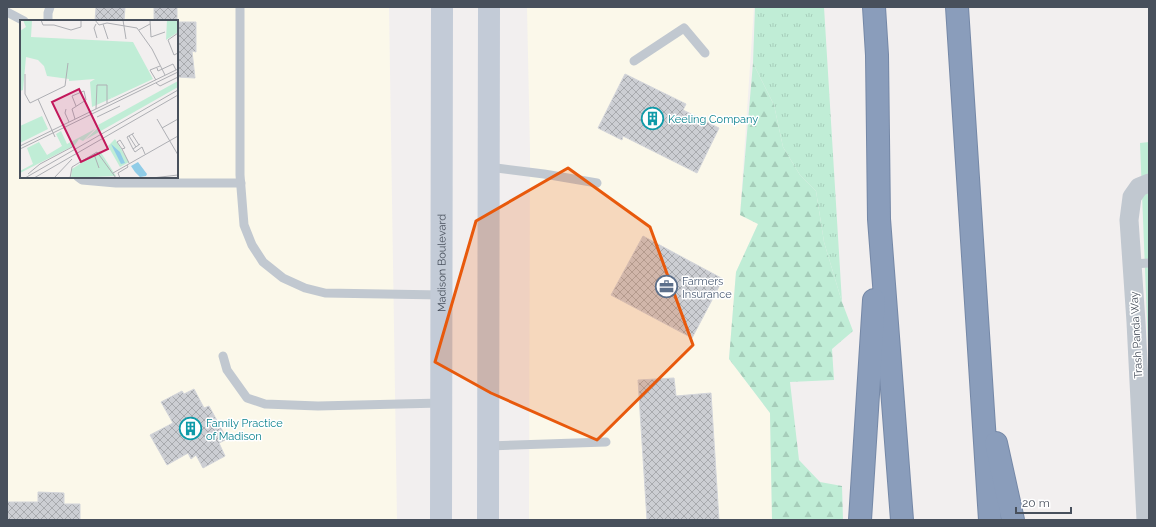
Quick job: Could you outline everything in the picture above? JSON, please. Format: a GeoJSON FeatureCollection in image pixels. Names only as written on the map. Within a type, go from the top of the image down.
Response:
{"type":"FeatureCollection","features":[{"type":"Feature","properties":{"kind":"highway"},"geometry":{"type":"LineString","coordinates":[[874,7],[877,55],[880,219],[902,520]]}},
{"type":"Feature","properties":{"kind":"highway"},"geometry":{"type":"LineString","coordinates":[[957,7],[990,520]]}},
{"type":"Feature","properties":{"kind":"highway"},"geometry":{"type":"LineString","coordinates":[[860,520],[880,219]]}},
{"type":"Feature","properties":{"kind":"highway"},"geometry":{"type":"LineString","coordinates":[[980,372],[1013,520]]}},
{"type":"Feature","properties":{"kind":"main road","name":"Madison Boulevard"},"geometry":{"type":"LineString","coordinates":[[441,520],[442,7]]}},
{"type":"Feature","properties":{"kind":"main road"},"geometry":{"type":"LineString","coordinates":[[488,520],[489,7]]}},
{"type":"Feature","properties":{"kind":"street","name":"Trash Panda Way"},"geometry":{"type":"LineString","coordinates":[[1146,520],[1140,263],[1129,220],[1132,197],[1139,187],[1149,183]]}},
{"type":"Feature","properties":{"kind":"lane"},"geometry":{"type":"LineString","coordinates":[[48,20],[50,7]]}},
{"type":"Feature","properties":{"kind":"lane"},"geometry":{"type":"LineString","coordinates":[[240,7],[240,183],[244,224],[252,245],[263,262],[283,278],[305,288],[325,293],[442,295]]}},
{"type":"Feature","properties":{"kind":"lane"},"geometry":{"type":"LineString","coordinates":[[7,12],[22,20]]}},
{"type":"Feature","properties":{"kind":"lane"},"geometry":{"type":"LineString","coordinates":[[634,61],[684,28],[705,53]]}},
{"type":"Feature","properties":{"kind":"lane"},"geometry":{"type":"LineString","coordinates":[[489,168],[544,174],[597,183]]}},
{"type":"Feature","properties":{"kind":"lane"},"geometry":{"type":"LineString","coordinates":[[79,178],[82,180],[116,183],[240,183]]}},
{"type":"Feature","properties":{"kind":"lane"},"geometry":{"type":"LineString","coordinates":[[223,356],[227,370],[247,398],[264,404],[318,406],[441,403]]}},
{"type":"Feature","properties":{"kind":"lane"},"geometry":{"type":"LineString","coordinates":[[488,446],[606,442]]}},
{"type":"Feature","properties":{"kind":"highlighted area"},"geometry":{"type":"Polygon","coordinates":[[[568,168],[650,227],[693,345],[597,440],[491,393],[435,362],[476,221],[568,168]]]}},
{"type":"Feature","properties":{"kind":"shaded area"},"geometry":{"type":"Polygon","coordinates":[[[7,7],[389,7],[397,520],[7,520],[7,7]]]}},
{"type":"Feature","properties":{"kind":"shaded area"},"geometry":{"type":"Polygon","coordinates":[[[527,7],[754,7],[740,214],[758,224],[736,272],[729,359],[770,413],[772,520],[529,520],[530,151],[527,7]]]}},
{"type":"Feature","properties":{"kind":"green space"},"geometry":{"type":"Polygon","coordinates":[[[755,7],[824,7],[842,302],[824,242],[816,191],[800,175],[783,147],[774,105],[753,63],[755,7]]]}},
{"type":"Feature","properties":{"kind":"green space"},"geometry":{"type":"Polygon","coordinates":[[[753,63],[774,105],[783,147],[800,175],[816,191],[824,242],[842,302],[853,331],[832,349],[834,380],[790,382],[799,460],[820,482],[842,486],[843,520],[772,520],[770,413],[729,359],[736,272],[758,224],[740,215],[753,63]]]}},
{"type":"Feature","properties":{"kind":"green space"},"geometry":{"type":"Polygon","coordinates":[[[1149,142],[1149,370],[1140,143],[1149,142]]]}},
{"type":"Feature","properties":{"kind":"building"},"geometry":{"type":"Polygon","coordinates":[[[96,7],[125,7],[124,20],[95,20],[96,7]]]}},
{"type":"Feature","properties":{"kind":"building"},"geometry":{"type":"Polygon","coordinates":[[[154,7],[177,7],[177,20],[154,20],[154,7]]]}},
{"type":"Feature","properties":{"kind":"building"},"geometry":{"type":"Polygon","coordinates":[[[178,22],[196,22],[196,52],[192,51],[195,78],[178,77],[178,22]]]}},
{"type":"Feature","properties":{"kind":"building","name":"Keeling Company"},"geometry":{"type":"Polygon","coordinates":[[[625,74],[686,104],[683,110],[719,128],[697,173],[623,136],[622,140],[598,128],[625,74]]]}},
{"type":"Feature","properties":{"kind":"building","name":"Farmers Insurance"},"geometry":{"type":"Polygon","coordinates":[[[643,236],[723,279],[692,338],[611,295],[643,236]]]}},
{"type":"Feature","properties":{"kind":"building"},"geometry":{"type":"Polygon","coordinates":[[[674,378],[676,396],[711,393],[719,520],[647,520],[638,380],[674,378]]]}},
{"type":"Feature","properties":{"kind":"building","name":"Family Practice of Madison"},"geometry":{"type":"Polygon","coordinates":[[[194,389],[204,408],[209,406],[227,439],[219,443],[225,456],[203,468],[196,455],[191,459],[188,453],[167,465],[150,435],[173,423],[161,402],[182,391],[184,394],[194,389]]]}},
{"type":"Feature","properties":{"kind":"building"},"geometry":{"type":"Polygon","coordinates":[[[38,492],[64,493],[64,504],[80,504],[80,520],[7,520],[7,502],[38,502],[38,492]]]}},
{"type":"Feature","properties":{"kind":"place","name":"Keeling Company"},"geometry":{"type":"Point","coordinates":[652,119]}},
{"type":"Feature","properties":{"kind":"place","name":"Farmers Insurance"},"geometry":{"type":"Point","coordinates":[667,287]}},
{"type":"Feature","properties":{"kind":"place","name":"Family Practice of Madison"},"geometry":{"type":"Point","coordinates":[191,429]}}]}
